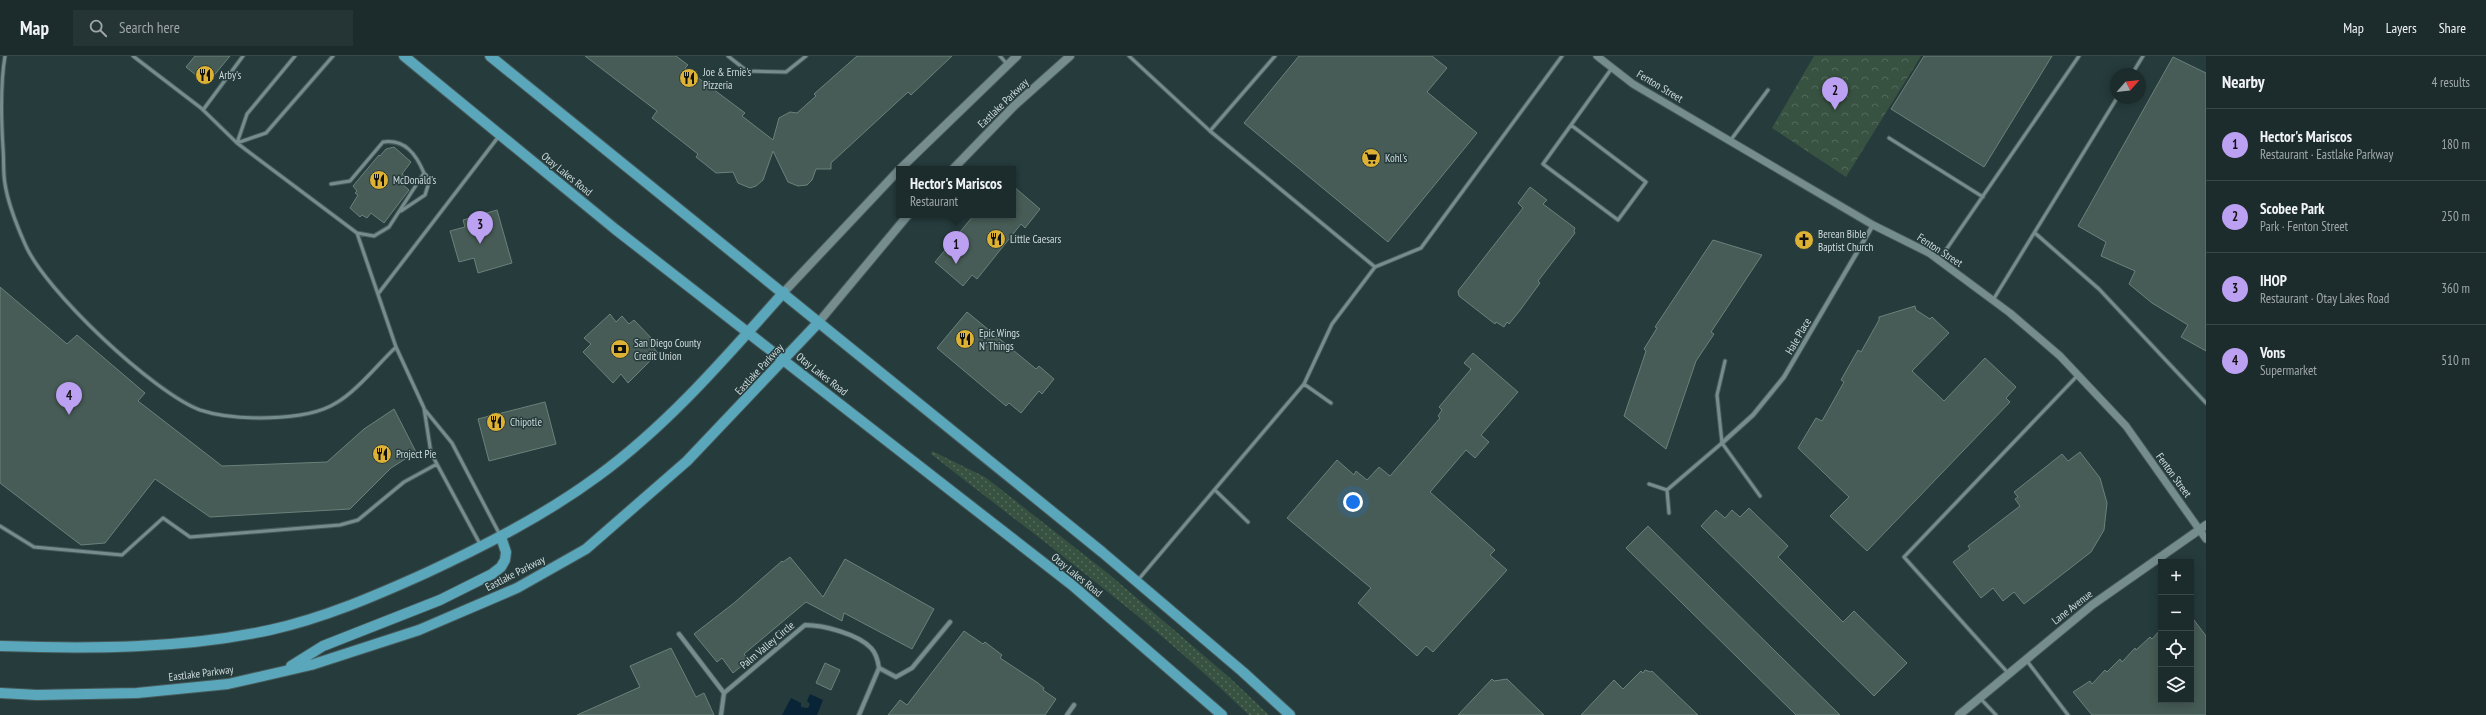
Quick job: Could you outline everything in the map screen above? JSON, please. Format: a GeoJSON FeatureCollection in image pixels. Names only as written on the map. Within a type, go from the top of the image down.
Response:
{"type":"FeatureCollection","features":[{"type":"Feature","properties":{"kind":"main road","name":"Otay Lakes Road"},"geometry":{"type":"LineString","coordinates":[[404,56],[747,334],[784,360],[1072,586],[1222,715]]}},
{"type":"Feature","properties":{"kind":"main road"},"geometry":{"type":"LineString","coordinates":[[490,56],[784,292],[818,322],[1137,581],[1243,672],[1290,715]]}},
{"type":"Feature","properties":{"kind":"main road"},"geometry":{"type":"LineString","coordinates":[[902,166],[1017,56]]}},
{"type":"Feature","properties":{"kind":"main road","name":"Eastlake Parkway"},"geometry":{"type":"LineString","coordinates":[[956,166],[1015,105],[1070,56]]}},
{"type":"Feature","properties":{"kind":"main road"},"geometry":{"type":"LineString","coordinates":[[0,646],[77,648],[192,642],[270,630],[360,603],[501,537],[599,475],[676,410],[896,172]]}},
{"type":"Feature","properties":{"kind":"main road","name":"Eastlake Parkway"},"geometry":{"type":"LineString","coordinates":[[0,693],[37,695],[137,693],[228,684],[326,660],[419,630],[517,588],[586,549],[687,461],[784,360],[905,218]]}},
{"type":"Feature","properties":{"kind":"main road","name":"Lane Avenue"},"geometry":{"type":"LineString","coordinates":[[1959,715],[2092,605],[2203,528]]}},
{"type":"Feature","properties":{"kind":"main road"},"geometry":{"type":"LineString","coordinates":[[286,669],[323,646],[440,600],[492,574],[501,567],[505,560],[506,552],[501,537]]}},
{"type":"Feature","properties":{"kind":"street","name":"Fenton Street"},"geometry":{"type":"LineString","coordinates":[[1597,56],[1633,84],[1873,225],[1939,260],[1994,300],[2058,353],[2126,426],[2203,528],[2206,539]]}},
{"type":"Feature","properties":{"kind":"street","name":"Hale Place"},"geometry":{"type":"LineString","coordinates":[[1722,443],[1753,415],[1784,377],[1873,225]]}},
{"type":"Feature","properties":{"kind":"street"},"geometry":{"type":"LineString","coordinates":[[858,715],[879,668],[896,677],[912,668],[950,622]]}},
{"type":"Feature","properties":{"kind":"street","name":"Palm Valley Circle"},"geometry":{"type":"LineString","coordinates":[[724,693],[804,625],[823,626],[858,639],[872,648],[879,668]]}},
{"type":"Feature","properties":{"kind":"street"},"geometry":{"type":"LineString","coordinates":[[679,634],[724,693],[721,715]]}},
{"type":"Feature","properties":{"kind":"street"},"geometry":{"type":"LineString","coordinates":[[1067,715],[1074,705]]}},
{"type":"Feature","properties":{"kind":"lane"},"geometry":{"type":"LineString","coordinates":[[5,56],[0,111],[5,185],[25,246],[59,294],[92,328],[129,362],[171,394],[200,410],[227,416],[278,419],[305,414],[336,404],[396,347]]}},
{"type":"Feature","properties":{"kind":"lane"},"geometry":{"type":"LineString","coordinates":[[133,56],[203,110],[237,143],[358,233],[374,236],[389,226],[401,211],[407,196],[424,174]]}},
{"type":"Feature","properties":{"kind":"lane"},"geometry":{"type":"LineString","coordinates":[[203,110],[243,56]]}},
{"type":"Feature","properties":{"kind":"lane"},"geometry":{"type":"LineString","coordinates":[[237,143],[247,114],[295,56]]}},
{"type":"Feature","properties":{"kind":"lane"},"geometry":{"type":"LineString","coordinates":[[237,143],[266,133],[333,56]]}},
{"type":"Feature","properties":{"kind":"lane"},"geometry":{"type":"LineString","coordinates":[[728,56],[747,71],[786,72],[806,56]]}},
{"type":"Feature","properties":{"kind":"lane"},"geometry":{"type":"LineString","coordinates":[[1000,56],[1007,64]]}},
{"type":"Feature","properties":{"kind":"lane"},"geometry":{"type":"LineString","coordinates":[[1129,56],[1210,131],[1376,267]]}},
{"type":"Feature","properties":{"kind":"lane"},"geometry":{"type":"LineString","coordinates":[[1210,131],[1275,56]]}},
{"type":"Feature","properties":{"kind":"lane"},"geometry":{"type":"LineString","coordinates":[[1137,581],[1304,384],[1332,324],[1376,267],[1421,248],[1562,56]]}},
{"type":"Feature","properties":{"kind":"lane"},"geometry":{"type":"LineString","coordinates":[[1939,260],[2079,56]]}},
{"type":"Feature","properties":{"kind":"lane"},"geometry":{"type":"LineString","coordinates":[[2136,68],[2143,56]]}},
{"type":"Feature","properties":{"kind":"lane"},"geometry":{"type":"LineString","coordinates":[[1570,125],[1646,182],[1618,220],[1543,164],[1570,125],[1612,68]]}},
{"type":"Feature","properties":{"kind":"lane"},"geometry":{"type":"LineString","coordinates":[[1730,141],[1768,90]]}},
{"type":"Feature","properties":{"kind":"lane"},"geometry":{"type":"LineString","coordinates":[[1994,300],[2113,104]]}},
{"type":"Feature","properties":{"kind":"lane"},"geometry":{"type":"LineString","coordinates":[[378,294],[500,135]]}},
{"type":"Feature","properties":{"kind":"lane"},"geometry":{"type":"LineString","coordinates":[[1889,138],[1983,197]]}},
{"type":"Feature","properties":{"kind":"lane"},"geometry":{"type":"LineString","coordinates":[[331,184],[350,182],[376,148],[383,142],[394,141],[403,144],[411,152],[424,174],[430,179],[425,195],[401,211]]}},
{"type":"Feature","properties":{"kind":"lane"},"geometry":{"type":"LineString","coordinates":[[358,233],[396,347],[424,408],[452,443],[501,537]]}},
{"type":"Feature","properties":{"kind":"lane"},"geometry":{"type":"LineString","coordinates":[[2034,233],[2099,289],[2206,403]]}},
{"type":"Feature","properties":{"kind":"lane"},"geometry":{"type":"LineString","coordinates":[[1725,361],[1717,395],[1722,443],[1760,496]]}},
{"type":"Feature","properties":{"kind":"lane"},"geometry":{"type":"LineString","coordinates":[[2008,674],[1904,557],[2078,376]]}},
{"type":"Feature","properties":{"kind":"lane"},"geometry":{"type":"LineString","coordinates":[[1304,384],[1331,402]]}},
{"type":"Feature","properties":{"kind":"lane"},"geometry":{"type":"LineString","coordinates":[[424,408],[431,454],[482,547]]}},
{"type":"Feature","properties":{"kind":"lane"},"geometry":{"type":"LineString","coordinates":[[1667,490],[1722,443]]}},
{"type":"Feature","properties":{"kind":"lane"},"geometry":{"type":"LineString","coordinates":[[0,526],[34,547],[122,555],[164,518],[190,537],[340,525],[358,520],[404,482],[437,464]]}},
{"type":"Feature","properties":{"kind":"lane"},"geometry":{"type":"LineString","coordinates":[[1649,484],[1667,490]]}},
{"type":"Feature","properties":{"kind":"lane"},"geometry":{"type":"LineString","coordinates":[[1215,490],[1248,522]]}},
{"type":"Feature","properties":{"kind":"lane"},"geometry":{"type":"LineString","coordinates":[[1667,490],[1669,514]]}},
{"type":"Feature","properties":{"kind":"lane"},"geometry":{"type":"LineString","coordinates":[[2026,659],[2068,715]]}},
{"type":"Feature","properties":{"kind":"lane"},"geometry":{"type":"LineString","coordinates":[[1979,697],[1996,715]]}},
{"type":"Feature","properties":{"kind":"green space"},"geometry":{"type":"Polygon","coordinates":[[[1814,56],[1921,56],[1846,177],[1772,128],[1814,56]]]}},
{"type":"Feature","properties":{"kind":"green space"},"geometry":{"type":"Polygon","coordinates":[[[932,451],[985,477],[1110,575],[1230,678],[1269,715],[1249,715],[1212,680],[1134,613],[1053,548],[931,454],[932,451]]]}},
{"type":"Feature","properties":{"kind":"water"},"geometry":{"type":"Polygon","coordinates":[[[810,694],[823,700],[817,715],[782,715],[791,698],[801,703],[801,707],[808,708],[810,704],[807,701],[810,694]]]}},
{"type":"Feature","properties":{"kind":"building","name":"Arby's"},"geometry":{"type":"Polygon","coordinates":[[[195,56],[230,56],[207,84],[186,67],[195,56]]]}},
{"type":"Feature","properties":{"kind":"building"},"geometry":{"type":"Polygon","coordinates":[[[585,56],[676,56],[688,65],[685,68],[745,113],[742,116],[773,140],[779,118],[790,112],[797,113],[816,96],[814,94],[857,56],[952,56],[911,95],[908,92],[831,163],[831,169],[816,169],[812,180],[807,185],[798,186],[788,182],[773,151],[763,180],[756,186],[750,188],[738,183],[733,172],[716,173],[696,157],[698,154],[652,118],[657,111],[585,56]]]}},
{"type":"Feature","properties":{"kind":"building","name":"Kohl's"},"geometry":{"type":"Polygon","coordinates":[[[1299,56],[1432,56],[1447,68],[1427,92],[1477,133],[1388,242],[1244,123],[1299,56]]]}},
{"type":"Feature","properties":{"kind":"building"},"geometry":{"type":"Polygon","coordinates":[[[1924,56],[2052,56],[1984,167],[1891,109],[1924,56]]]}},
{"type":"Feature","properties":{"kind":"building"},"geometry":{"type":"Polygon","coordinates":[[[2173,57],[2206,73],[2206,351],[2181,337],[2188,325],[2152,303],[2129,284],[2135,271],[2101,256],[2106,242],[2078,226],[2173,57]]]}},
{"type":"Feature","properties":{"kind":"building"},"geometry":{"type":"Polygon","coordinates":[[[394,147],[411,162],[402,174],[406,177],[401,183],[409,190],[384,223],[371,213],[367,218],[362,215],[360,217],[350,208],[358,195],[355,193],[357,191],[353,186],[379,155],[380,156],[386,149],[394,147]]]}},
{"type":"Feature","properties":{"kind":"building"},"geometry":{"type":"Polygon","coordinates":[[[1530,187],[1547,200],[1543,204],[1575,228],[1575,233],[1538,281],[1540,283],[1521,309],[1509,324],[1507,322],[1504,327],[1496,322],[1495,324],[1459,296],[1458,291],[1523,208],[1518,203],[1530,187]]]}},
{"type":"Feature","properties":{"kind":"building"},"geometry":{"type":"Polygon","coordinates":[[[1016,189],[1040,209],[1025,228],[1021,224],[977,279],[972,275],[963,286],[935,262],[972,218],[1016,218],[1016,189]]]}},
{"type":"Feature","properties":{"kind":"building"},"geometry":{"type":"Polygon","coordinates":[[[497,210],[512,263],[478,273],[474,258],[459,262],[450,231],[465,227],[463,220],[497,210]]]}},
{"type":"Feature","properties":{"kind":"building"},"geometry":{"type":"Polygon","coordinates":[[[1713,240],[1762,255],[1711,332],[1714,334],[1696,361],[1666,449],[1624,416],[1646,351],[1644,349],[1657,328],[1655,327],[1713,240]]]}},
{"type":"Feature","properties":{"kind":"building"},"geometry":{"type":"Polygon","coordinates":[[[0,287],[67,344],[77,335],[145,393],[138,401],[222,466],[327,462],[364,429],[394,409],[416,452],[391,468],[350,509],[210,517],[155,479],[105,543],[81,545],[0,483],[0,287]]]}},
{"type":"Feature","properties":{"kind":"building"},"geometry":{"type":"Polygon","coordinates":[[[1915,306],[1916,310],[1930,319],[1932,317],[1949,333],[1912,371],[1944,401],[1985,358],[2016,387],[2006,398],[2010,402],[1867,551],[1830,516],[1849,497],[1798,448],[1816,418],[1822,421],[1844,382],[1841,380],[1858,350],[1861,352],[1879,320],[1879,317],[1915,306]]]}},
{"type":"Feature","properties":{"kind":"building"},"geometry":{"type":"Polygon","coordinates":[[[967,312],[1036,369],[1039,366],[1054,379],[1042,394],[1039,391],[1021,413],[1009,403],[1006,406],[937,348],[967,312]]]}},
{"type":"Feature","properties":{"kind":"building","name":"San Diego County Credit Union"},"geometry":{"type":"Polygon","coordinates":[[[610,314],[616,322],[622,316],[629,324],[634,320],[655,342],[651,345],[658,353],[628,383],[621,374],[613,383],[583,352],[591,344],[584,338],[610,314]]]}},
{"type":"Feature","properties":{"kind":"building"},"geometry":{"type":"Polygon","coordinates":[[[1473,353],[1518,392],[1481,435],[1489,442],[1475,458],[1466,450],[1430,492],[1495,550],[1490,555],[1507,570],[1433,652],[1426,646],[1417,656],[1358,603],[1371,588],[1287,518],[1337,460],[1354,475],[1356,471],[1367,480],[1379,467],[1390,476],[1440,418],[1438,416],[1442,410],[1439,407],[1471,369],[1464,363],[1473,353]]]}},
{"type":"Feature","properties":{"kind":"building"},"geometry":{"type":"Polygon","coordinates":[[[545,402],[556,444],[489,461],[478,419],[545,402]]]}},
{"type":"Feature","properties":{"kind":"building"},"geometry":{"type":"Polygon","coordinates":[[[2080,452],[2100,478],[2107,503],[2104,530],[2091,552],[2024,604],[2014,592],[2003,601],[1993,588],[1981,598],[1953,562],[1970,549],[1968,546],[2020,506],[2015,499],[2018,497],[2014,492],[2062,454],[2068,461],[2080,452]]]}},
{"type":"Feature","properties":{"kind":"building"},"geometry":{"type":"Polygon","coordinates":[[[1749,508],[1788,546],[1778,557],[1843,622],[1854,611],[1907,663],[1874,696],[1701,526],[1716,510],[1725,518],[1732,510],[1740,517],[1749,508]]]}},
{"type":"Feature","properties":{"kind":"building"},"geometry":{"type":"Polygon","coordinates":[[[1648,526],[1840,715],[1796,715],[1626,548],[1648,526]]]}},
{"type":"Feature","properties":{"kind":"building"},"geometry":{"type":"Polygon","coordinates":[[[790,557],[823,597],[845,559],[934,609],[912,649],[844,613],[842,621],[806,602],[744,654],[749,660],[733,673],[722,658],[717,662],[694,634],[734,603],[782,561],[783,562],[790,557]]]}},
{"type":"Feature","properties":{"kind":"building"},"geometry":{"type":"Polygon","coordinates":[[[2194,620],[2206,636],[2206,715],[2092,715],[2073,692],[2090,681],[2092,684],[2105,670],[2107,672],[2120,659],[2122,662],[2135,648],[2136,650],[2150,637],[2152,639],[2158,632],[2158,703],[2194,703],[2194,620]]]}},
{"type":"Feature","properties":{"kind":"building"},"geometry":{"type":"Polygon","coordinates":[[[964,631],[983,644],[985,642],[1002,655],[1000,658],[1038,683],[1044,688],[1043,690],[1056,699],[1045,715],[888,715],[900,700],[907,705],[964,631]]]}},
{"type":"Feature","properties":{"kind":"building"},"geometry":{"type":"Polygon","coordinates":[[[671,648],[696,697],[704,693],[714,715],[577,715],[640,687],[630,666],[671,648]]]}},
{"type":"Feature","properties":{"kind":"building"},"geometry":{"type":"Polygon","coordinates":[[[825,663],[840,670],[831,690],[816,683],[825,663]]]}},
{"type":"Feature","properties":{"kind":"building"},"geometry":{"type":"Polygon","coordinates":[[[1645,670],[1652,671],[1698,715],[1581,715],[1614,680],[1623,689],[1641,671],[1643,673],[1645,670]]]}},
{"type":"Feature","properties":{"kind":"building"},"geometry":{"type":"Polygon","coordinates":[[[1492,679],[1494,681],[1507,679],[1544,715],[1458,715],[1492,679]]]}},
{"type":"Feature","properties":{"kind":"place","name":"Arby's"},"geometry":{"type":"Point","coordinates":[205,75]}},
{"type":"Feature","properties":{"kind":"place","name":"Joe & Ernie's Pizzeria"},"geometry":{"type":"Point","coordinates":[689,78]}},
{"type":"Feature","properties":{"kind":"place","name":"Scobee Park"},"geometry":{"type":"Point","coordinates":[1835,110]}},
{"type":"Feature","properties":{"kind":"place","name":"Kohl's"},"geometry":{"type":"Point","coordinates":[1371,158]}},
{"type":"Feature","properties":{"kind":"place","name":"McDonald's"},"geometry":{"type":"Point","coordinates":[379,180]}},
{"type":"Feature","properties":{"kind":"place","name":"Little Caesars"},"geometry":{"type":"Point","coordinates":[996,239]}},
{"type":"Feature","properties":{"kind":"place","name":"Berean Bible Baptist Church"},"geometry":{"type":"Point","coordinates":[1804,240]}},
{"type":"Feature","properties":{"kind":"place","name":"IHOP"},"geometry":{"type":"Point","coordinates":[480,244]}},
{"type":"Feature","properties":{"kind":"place","name":"Hector's Mariscos"},"geometry":{"type":"Point","coordinates":[956,264]}},
{"type":"Feature","properties":{"kind":"place","name":"Epic Wings N' Things"},"geometry":{"type":"Point","coordinates":[965,339]}},
{"type":"Feature","properties":{"kind":"place","name":"San Diego County Credit Union"},"geometry":{"type":"Point","coordinates":[620,349]}},
{"type":"Feature","properties":{"kind":"place","name":"Vons"},"geometry":{"type":"Point","coordinates":[69,415]}},
{"type":"Feature","properties":{"kind":"place","name":"Chipotle"},"geometry":{"type":"Point","coordinates":[496,422]}},
{"type":"Feature","properties":{"kind":"place","name":"Project Pie"},"geometry":{"type":"Point","coordinates":[382,454]}}]}
